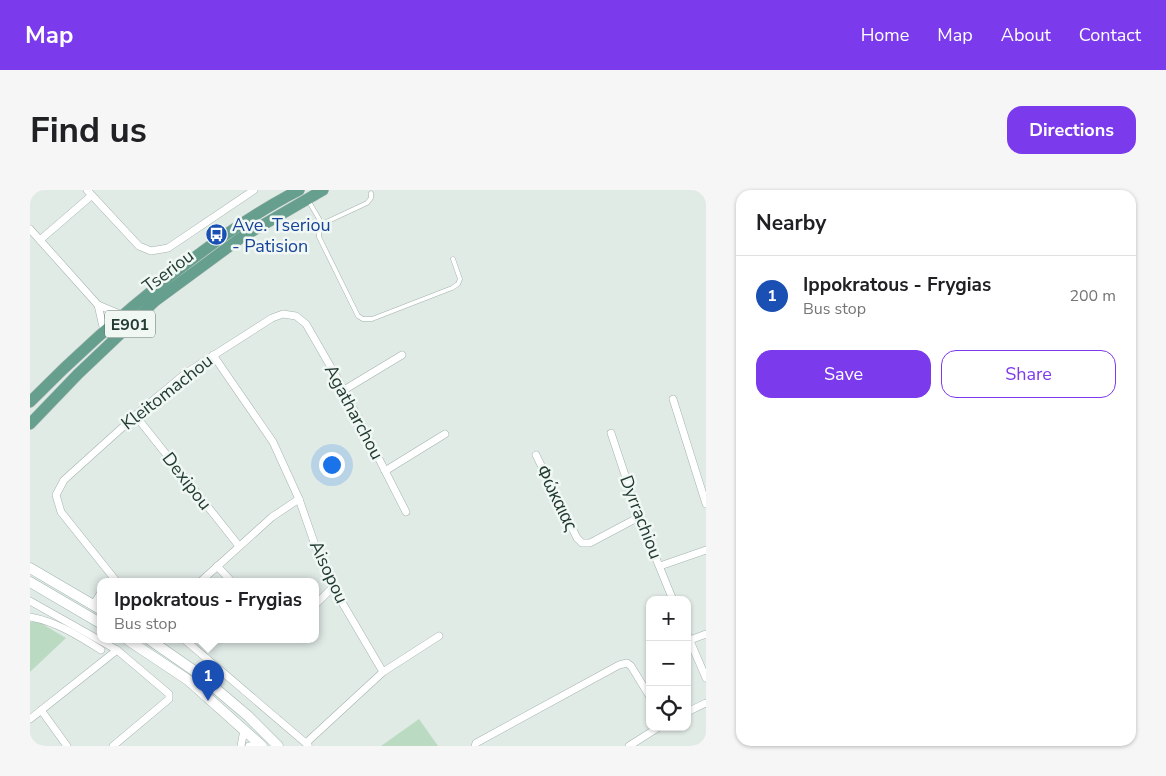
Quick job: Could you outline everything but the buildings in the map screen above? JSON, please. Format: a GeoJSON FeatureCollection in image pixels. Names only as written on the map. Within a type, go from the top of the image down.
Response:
{"type":"FeatureCollection","features":[{"type":"Feature","properties":{"kind":"main road","name":"Tseriou"},"geometry":{"type":"LineString","coordinates":[[30,402],[68,364],[122,315],[225,234],[262,210],[303,194],[323,190]]}},
{"type":"Feature","properties":{"kind":"main road","name":"Tseriou"},"geometry":{"type":"LineString","coordinates":[[30,424],[78,374],[155,301],[303,194]]}},
{"type":"Feature","properties":{"kind":"main road"},"geometry":{"type":"LineString","coordinates":[[30,568],[97,606]]}},
{"type":"Feature","properties":{"kind":"main road"},"geometry":{"type":"LineString","coordinates":[[33,583],[97,621]]}},
{"type":"Feature","properties":{"kind":"main road"},"geometry":{"type":"LineString","coordinates":[[132,643],[188,680],[261,746]]}},
{"type":"Feature","properties":{"kind":"main road"},"geometry":{"type":"LineString","coordinates":[[154,643],[196,672],[248,716],[278,746]]}},
{"type":"Feature","properties":{"kind":"street"},"geometry":{"type":"LineString","coordinates":[[40,240],[89,193],[139,246],[152,251],[168,248],[254,190]]}},
{"type":"Feature","properties":{"kind":"street"},"geometry":{"type":"LineString","coordinates":[[30,229],[98,305],[122,315]]}},
{"type":"Feature","properties":{"kind":"street"},"geometry":{"type":"LineString","coordinates":[[98,305],[104,331]]}},
{"type":"Feature","properties":{"kind":"street","name":"Kleitomachou"},"geometry":{"type":"LineString","coordinates":[[111,578],[61,512],[56,495],[64,480],[135,415],[186,373],[272,318],[283,314],[296,316]]}},
{"type":"Feature","properties":{"kind":"street","name":"Agatharchou"},"geometry":{"type":"LineString","coordinates":[[296,316],[306,324],[344,390],[406,512]]}},
{"type":"Feature","properties":{"kind":"street","name":"Aisopou"},"geometry":{"type":"LineString","coordinates":[[213,355],[273,442],[299,499],[315,545],[333,587],[383,672]]}},
{"type":"Feature","properties":{"kind":"street"},"geometry":{"type":"LineString","coordinates":[[344,390],[402,355]]}},
{"type":"Feature","properties":{"kind":"street"},"geometry":{"type":"LineString","coordinates":[[673,399],[706,504]]}},
{"type":"Feature","properties":{"kind":"street","name":"Dexipou"},"geometry":{"type":"LineString","coordinates":[[135,415],[239,546]]}},
{"type":"Feature","properties":{"kind":"street","name":"Dyrrachiou"},"geometry":{"type":"LineString","coordinates":[[611,433],[639,517],[671,596]]}},
{"type":"Feature","properties":{"kind":"street"},"geometry":{"type":"LineString","coordinates":[[385,471],[446,434]]}},
{"type":"Feature","properties":{"kind":"street","name":"Φώκαιας"},"geometry":{"type":"LineString","coordinates":[[536,455],[579,542],[590,543],[639,517]]}},
{"type":"Feature","properties":{"kind":"street"},"geometry":{"type":"LineString","coordinates":[[204,578],[272,517],[299,499]]}},
{"type":"Feature","properties":{"kind":"street"},"geometry":{"type":"LineString","coordinates":[[660,566],[706,550]]}},
{"type":"Feature","properties":{"kind":"street"},"geometry":{"type":"LineString","coordinates":[[217,566],[228,578]]}},
{"type":"Feature","properties":{"kind":"street"},"geometry":{"type":"LineString","coordinates":[[33,583],[30,601],[97,639]]}},
{"type":"Feature","properties":{"kind":"street"},"geometry":{"type":"LineString","coordinates":[[319,601],[333,587]]}},
{"type":"Feature","properties":{"kind":"street"},"geometry":{"type":"LineString","coordinates":[[30,617],[44,620],[69,630],[102,650]]}},
{"type":"Feature","properties":{"kind":"street"},"geometry":{"type":"LineString","coordinates":[[691,637],[706,634]]}},
{"type":"Feature","properties":{"kind":"street"},"geometry":{"type":"LineString","coordinates":[[189,643],[307,744],[383,672],[438,636]]}},
{"type":"Feature","properties":{"kind":"street"},"geometry":{"type":"LineString","coordinates":[[691,641],[706,678]]}},
{"type":"Feature","properties":{"kind":"street"},"geometry":{"type":"LineString","coordinates":[[105,643],[117,650],[169,694],[169,699],[113,746]]}},
{"type":"Feature","properties":{"kind":"street"},"geometry":{"type":"LineString","coordinates":[[30,719],[117,650]]}},
{"type":"Feature","properties":{"kind":"street"},"geometry":{"type":"LineString","coordinates":[[475,746],[476,743],[619,665],[627,663],[631,666],[646,690]]}},
{"type":"Feature","properties":{"kind":"street"},"geometry":{"type":"LineString","coordinates":[[691,710],[706,703]]}},
{"type":"Feature","properties":{"kind":"street"},"geometry":{"type":"LineString","coordinates":[[41,710],[67,746]]}},
{"type":"Feature","properties":{"kind":"street"},"geometry":{"type":"LineString","coordinates":[[241,746],[244,730]]}},
{"type":"Feature","properties":{"kind":"street"},"geometry":{"type":"LineString","coordinates":[[629,746],[653,731]]}},
{"type":"Feature","properties":{"kind":"street"},"geometry":{"type":"LineString","coordinates":[[248,746],[261,746]]}},
{"type":"Feature","properties":{"kind":"lane"},"geometry":{"type":"LineString","coordinates":[[371,193],[371,198],[367,204],[322,224],[319,229],[319,236],[358,316],[363,319],[372,319],[452,288],[458,284],[460,279],[453,259]]}},
{"type":"Feature","properties":{"kind":"lane"},"geometry":{"type":"LineString","coordinates":[[303,194],[322,224]]}},
{"type":"Feature","properties":{"kind":"green space"},"geometry":{"type":"Polygon","coordinates":[[[30,622],[39,622],[66,638],[30,672],[30,622]]]}},
{"type":"Feature","properties":{"kind":"green space"},"geometry":{"type":"Polygon","coordinates":[[[419,719],[438,746],[381,746],[419,719]]]}},
{"type":"Feature","properties":{"kind":"place","name":"Ave. Tseriou - Patision"},"geometry":{"type":"Point","coordinates":[216,235]}},
{"type":"Feature","properties":{"kind":"place","name":"Ippokratous - Frygias"},"geometry":{"type":"Point","coordinates":[208,701]}}]}
